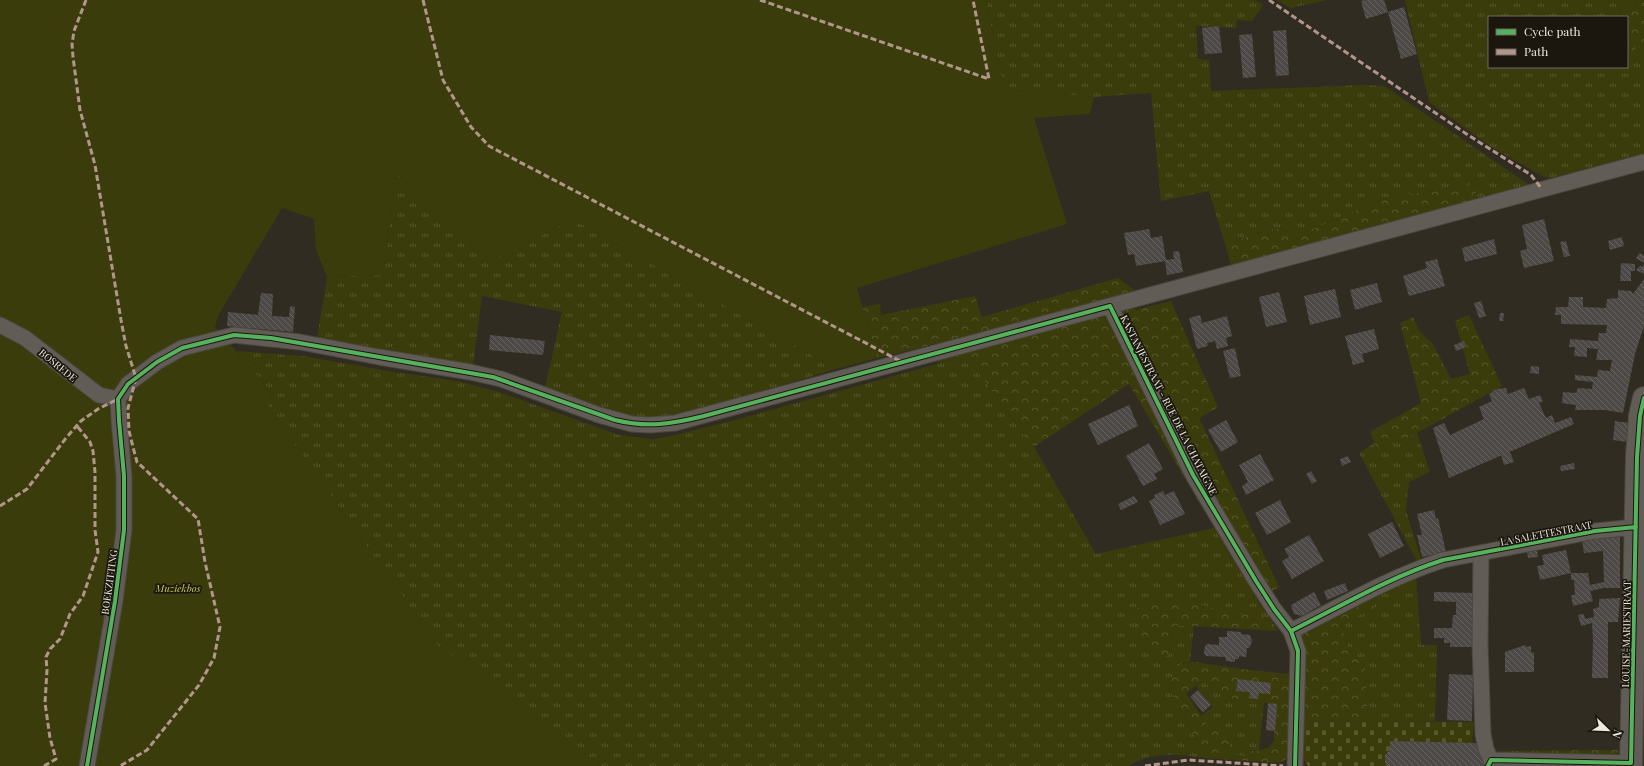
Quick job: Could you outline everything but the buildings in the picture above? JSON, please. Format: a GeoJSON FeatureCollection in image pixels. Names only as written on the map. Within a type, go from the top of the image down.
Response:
{"type":"FeatureCollection","features":[{"type":"Feature","properties":{"kind":"main road","name":"LOUISE-MARIESTRAAT"},"geometry":{"type":"LineString","coordinates":[[1631,765],[1637,476],[1640,416],[1644,398]]}},
{"type":"Feature","properties":{"kind":"street"},"geometry":{"type":"LineString","coordinates":[[118,398],[128,384],[157,362],[172,353],[182,348],[234,335],[300,342],[493,376],[615,420],[632,424],[650,425],[676,423],[1257,265],[1644,162]]}},
{"type":"Feature","properties":{"kind":"street","name":"KASTANJESTRAAT - RUE DE LA CHATAIGNE"},"geometry":{"type":"LineString","coordinates":[[1110,306],[1193,475],[1256,581],[1274,609],[1291,631],[1298,651],[1295,766]]}},
{"type":"Feature","properties":{"kind":"street","name":"BOSREDE"},"geometry":{"type":"LineString","coordinates":[[0,325],[25,338],[99,395],[118,398]]}},
{"type":"Feature","properties":{"kind":"street","name":"BOEKZITTING"},"geometry":{"type":"LineString","coordinates":[[87,766],[115,601],[124,530],[124,476],[118,398]]}},
{"type":"Feature","properties":{"kind":"street","name":"LA SALETTESTRAAT"},"geometry":{"type":"LineString","coordinates":[[1291,631],[1426,566],[1460,557],[1595,531],[1636,527]]}},
{"type":"Feature","properties":{"kind":"street"},"geometry":{"type":"LineString","coordinates":[[1481,553],[1480,644],[1483,734],[1490,763],[1631,765]]}},
{"type":"Feature","properties":{"kind":"green space","name":"Muziekbos"},"geometry":{"type":"Polygon","coordinates":[[[0,0],[986,0],[1004,89],[1094,97],[1090,114],[1034,118],[1067,224],[857,288],[877,358],[836,369],[573,219],[491,260],[396,173],[383,275],[327,277],[316,250],[314,219],[282,208],[218,316],[215,327],[271,392],[268,407],[437,645],[598,763],[600,766],[0,766],[0,0]]]}},
{"type":"Feature","properties":{"kind":"green space"},"geometry":{"type":"Polygon","coordinates":[[[986,0],[1255,0],[1263,5],[1252,21],[1237,20],[1236,28],[1196,26],[1198,59],[1209,60],[1211,91],[1364,85],[1384,86],[1534,188],[1478,201],[1474,184],[1443,190],[1395,196],[1376,201],[1343,217],[1303,233],[1279,229],[1268,230],[1225,244],[1209,191],[1161,201],[1151,93],[1094,97],[1004,89],[986,0]]]}},
{"type":"Feature","properties":{"kind":"green space"},"geometry":{"type":"Polygon","coordinates":[[[1277,0],[1327,0],[1291,8],[1277,0]]]}},
{"type":"Feature","properties":{"kind":"green space"},"geometry":{"type":"Polygon","coordinates":[[[1405,0],[1616,0],[1622,16],[1488,16],[1488,68],[1628,68],[1628,53],[1644,43],[1644,155],[1550,178],[1544,177],[1490,146],[1429,102],[1405,0]]]}},
{"type":"Feature","properties":{"kind":"green space"},"geometry":{"type":"Polygon","coordinates":[[[1616,0],[1638,0],[1628,18],[1628,16],[1622,16],[1616,0]]]}},
{"type":"Feature","properties":{"kind":"green space"},"geometry":{"type":"Polygon","coordinates":[[[1638,0],[1644,0],[1644,43],[1628,53],[1628,18],[1638,0]]]}},
{"type":"Feature","properties":{"kind":"green space"},"geometry":{"type":"Polygon","coordinates":[[[396,173],[491,260],[573,219],[836,369],[678,416],[652,420],[630,418],[545,388],[562,312],[482,296],[473,366],[317,339],[327,277],[383,275],[396,173]]]}},
{"type":"Feature","properties":{"kind":"green space"},"geometry":{"type":"Polygon","coordinates":[[[1474,184],[1478,201],[1231,265],[1225,244],[1268,230],[1279,229],[1303,233],[1343,217],[1376,201],[1395,196],[1443,190],[1474,184]]]}},
{"type":"Feature","properties":{"kind":"green space"},"geometry":{"type":"Polygon","coordinates":[[[1118,278],[1133,289],[1135,310],[1171,301],[1218,407],[1199,418],[1279,587],[1257,600],[1129,384],[1034,447],[966,356],[939,363],[935,344],[877,358],[862,307],[880,304],[881,315],[975,296],[982,317],[1118,278]]]}},
{"type":"Feature","properties":{"kind":"green space"},"geometry":{"type":"Polygon","coordinates":[[[1469,315],[1502,386],[1417,433],[1378,452],[1370,432],[1421,403],[1400,323],[1413,317],[1420,332],[1433,344],[1451,379],[1470,374],[1455,321],[1469,315]]]}},
{"type":"Feature","properties":{"kind":"green space"},"geometry":{"type":"Polygon","coordinates":[[[236,351],[303,356],[457,381],[499,392],[619,435],[651,439],[667,437],[724,423],[966,356],[1034,447],[1096,554],[1214,528],[1257,600],[1270,618],[1146,604],[1168,656],[1174,625],[1194,626],[1190,662],[1182,663],[1169,688],[1206,758],[1185,755],[1166,755],[1148,758],[1128,766],[600,766],[598,763],[437,645],[268,407],[271,392],[236,351]]]}},
{"type":"Feature","properties":{"kind":"green space"},"geometry":{"type":"Polygon","coordinates":[[[1417,433],[1430,472],[1409,482],[1406,511],[1422,562],[1417,561],[1359,453],[1374,443],[1378,452],[1417,433]]]}},
{"type":"Feature","properties":{"kind":"green space"},"geometry":{"type":"Polygon","coordinates":[[[1416,577],[1421,645],[1437,645],[1435,721],[1368,721],[1365,666],[1347,646],[1341,623],[1375,608],[1372,599],[1416,577]]]}},
{"type":"Feature","properties":{"kind":"green space"},"geometry":{"type":"Polygon","coordinates":[[[1180,599],[1228,612],[1270,618],[1278,631],[1174,625],[1168,656],[1152,656],[1129,612],[1146,604],[1180,599]]]}},
{"type":"Feature","properties":{"kind":"green space"},"geometry":{"type":"Polygon","coordinates":[[[1372,599],[1375,608],[1341,623],[1347,646],[1365,666],[1368,721],[1302,720],[1301,635],[1372,599]]]}},
{"type":"Feature","properties":{"kind":"green space"},"geometry":{"type":"Polygon","coordinates":[[[1195,662],[1290,674],[1288,758],[1279,763],[1206,758],[1169,688],[1176,668],[1195,662]],[[1202,681],[1186,693],[1208,726],[1218,726],[1228,733],[1231,755],[1244,756],[1248,750],[1255,751],[1268,748],[1274,741],[1275,704],[1262,702],[1249,704],[1217,693],[1202,681]]]}},
{"type":"Feature","properties":{"kind":"green space"},"geometry":{"type":"Polygon","coordinates":[[[1203,681],[1217,693],[1249,704],[1264,702],[1259,750],[1248,750],[1244,756],[1231,755],[1201,716],[1213,707],[1196,686],[1203,681]]]}},
{"type":"Feature","properties":{"kind":"green space"},"geometry":{"type":"Polygon","coordinates":[[[1302,720],[1474,722],[1472,742],[1474,743],[1391,741],[1390,750],[1385,755],[1385,762],[1389,766],[1308,766],[1301,755],[1302,720]]]}},
{"type":"Feature","properties":{"kind":"green space"},"geometry":{"type":"Polygon","coordinates":[[[1618,750],[1617,757],[1498,758],[1499,751],[1618,750]]]}},
{"type":"Feature","properties":{"kind":"marked path"},"geometry":{"type":"LineString","coordinates":[[86,0],[74,31],[72,44],[73,57],[80,110],[95,165],[126,346],[136,378],[128,408],[129,431],[137,462],[198,519],[205,562],[220,627],[214,658],[199,685],[147,750],[120,766]]}},
{"type":"Feature","properties":{"kind":"marked path"},"geometry":{"type":"LineString","coordinates":[[423,0],[443,80],[471,127],[489,146],[902,362]]}},
{"type":"Feature","properties":{"kind":"marked path"},"geometry":{"type":"LineString","coordinates":[[760,0],[989,79],[973,0]]}},
{"type":"Feature","properties":{"kind":"marked path"},"geometry":{"type":"LineString","coordinates":[[1269,0],[1468,135],[1531,175],[1542,189]]}},
{"type":"Feature","properties":{"kind":"marked path"},"geometry":{"type":"LineString","coordinates":[[0,506],[27,489],[81,421],[98,409],[118,399]]}},
{"type":"Feature","properties":{"kind":"marked path"},"geometry":{"type":"LineString","coordinates":[[44,766],[56,759],[50,738],[45,703],[47,670],[46,657],[50,649],[60,639],[70,614],[83,596],[98,552],[95,530],[95,472],[93,451],[90,442],[77,426]]}},
{"type":"Feature","properties":{"kind":"marked path"},"geometry":{"type":"LineString","coordinates":[[1145,766],[1188,760],[1283,766]]}},
{"type":"Feature","properties":{"kind":"cycle path"},"geometry":{"type":"LineString","coordinates":[[87,766],[115,601],[124,530],[124,476],[118,399],[128,384],[157,362],[182,348],[234,335],[271,338],[493,377],[615,420],[638,424],[660,424],[704,416],[1110,306],[1193,475],[1256,581],[1274,609],[1291,631],[1298,651],[1295,766]]}},
{"type":"Feature","properties":{"kind":"cycle path"},"geometry":{"type":"LineString","coordinates":[[1488,766],[1491,760],[1631,763],[1637,457],[1640,416],[1644,398]]}},
{"type":"Feature","properties":{"kind":"cycle path"},"geometry":{"type":"LineString","coordinates":[[1291,631],[1385,583],[1443,560],[1595,531],[1636,527]]}}]}
